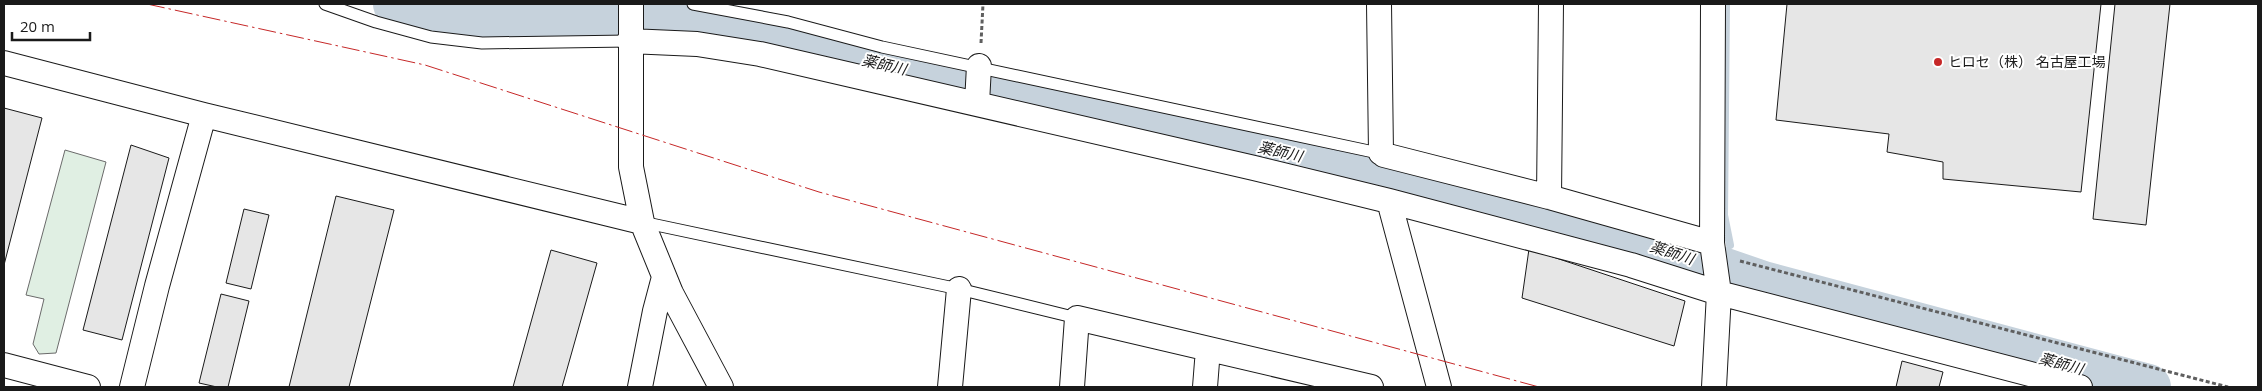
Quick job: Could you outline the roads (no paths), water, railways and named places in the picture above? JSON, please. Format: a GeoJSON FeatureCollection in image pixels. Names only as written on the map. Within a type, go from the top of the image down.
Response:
{"type":"FeatureCollection","features":[{"type":"Feature","properties":{"kind":"street"},"geometry":{"type":"LineString","coordinates":[[631,4],[629,40],[631,167],[642,222],[664,277],[722,387]]}},
{"type":"Feature","properties":{"kind":"street"},"geometry":{"type":"LineString","coordinates":[[1379,4],[1383,154],[1549,197],[1712,243]]}},
{"type":"Feature","properties":{"kind":"street"},"geometry":{"type":"LineString","coordinates":[[1549,197],[1551,4]]}},
{"type":"Feature","properties":{"kind":"street"},"geometry":{"type":"LineString","coordinates":[[1714,4],[1712,243],[1719,292],[1714,387]]}},
{"type":"Feature","properties":{"kind":"street"},"geometry":{"type":"LineString","coordinates":[[629,40],[697,44],[750,52],[977,103],[1389,201],[1631,265],[1719,292],[2080,387]]}},
{"type":"Feature","properties":{"kind":"street"},"geometry":{"type":"LineString","coordinates":[[4,63],[204,115],[642,222]]}},
{"type":"Feature","properties":{"kind":"street"},"geometry":{"type":"LineString","coordinates":[[977,103],[979,66]]}},
{"type":"Feature","properties":{"kind":"street"},"geometry":{"type":"LineString","coordinates":[[132,387],[157,286],[204,115]]}},
{"type":"Feature","properties":{"kind":"street"},"geometry":{"type":"LineString","coordinates":[[1389,201],[1439,387]]}},
{"type":"Feature","properties":{"kind":"street"},"geometry":{"type":"LineString","coordinates":[[640,387],[654,311],[664,277]]}},
{"type":"Feature","properties":{"kind":"street"},"geometry":{"type":"LineString","coordinates":[[950,387],[960,289]]}},
{"type":"Feature","properties":{"kind":"street"},"geometry":{"type":"LineString","coordinates":[[1072,387],[1077,318],[1371,387]]}},
{"type":"Feature","properties":{"kind":"street"},"geometry":{"type":"LineString","coordinates":[[1205,387],[1208,349]]}},
{"type":"Feature","properties":{"kind":"street"},"geometry":{"type":"LineString","coordinates":[[4,365],[88,387]]}},
{"type":"Feature","properties":{"kind":"lane"},"geometry":{"type":"LineString","coordinates":[[325,4],[376,22],[431,37],[473,42],[629,40]]}},
{"type":"Feature","properties":{"kind":"lane"},"geometry":{"type":"LineString","coordinates":[[693,4],[788,22],[882,47],[979,66],[1383,154]]}},
{"type":"Feature","properties":{"kind":"lane"},"geometry":{"type":"LineString","coordinates":[[642,222],[960,289],[1077,318]]}},
{"type":"Feature","properties":{"kind":"waterway","name":"薬師川"},"geometry":{"type":"LineString","coordinates":[[396,4],[448,15],[487,20],[664,21],[708,24],[759,33],[875,63],[1292,155],[1508,208],[1661,249],[1763,284],[2148,387]]}},
{"type":"Feature","properties":{"kind":"waterway"},"geometry":{"type":"LineString","coordinates":[[1726,4],[1724,215],[1730,245]]}},
{"type":"Feature","properties":{"kind":"place","name":"ヒロセ（株） 名古屋工場"},"geometry":{"type":"Point","coordinates":[1938,62]}}]}
